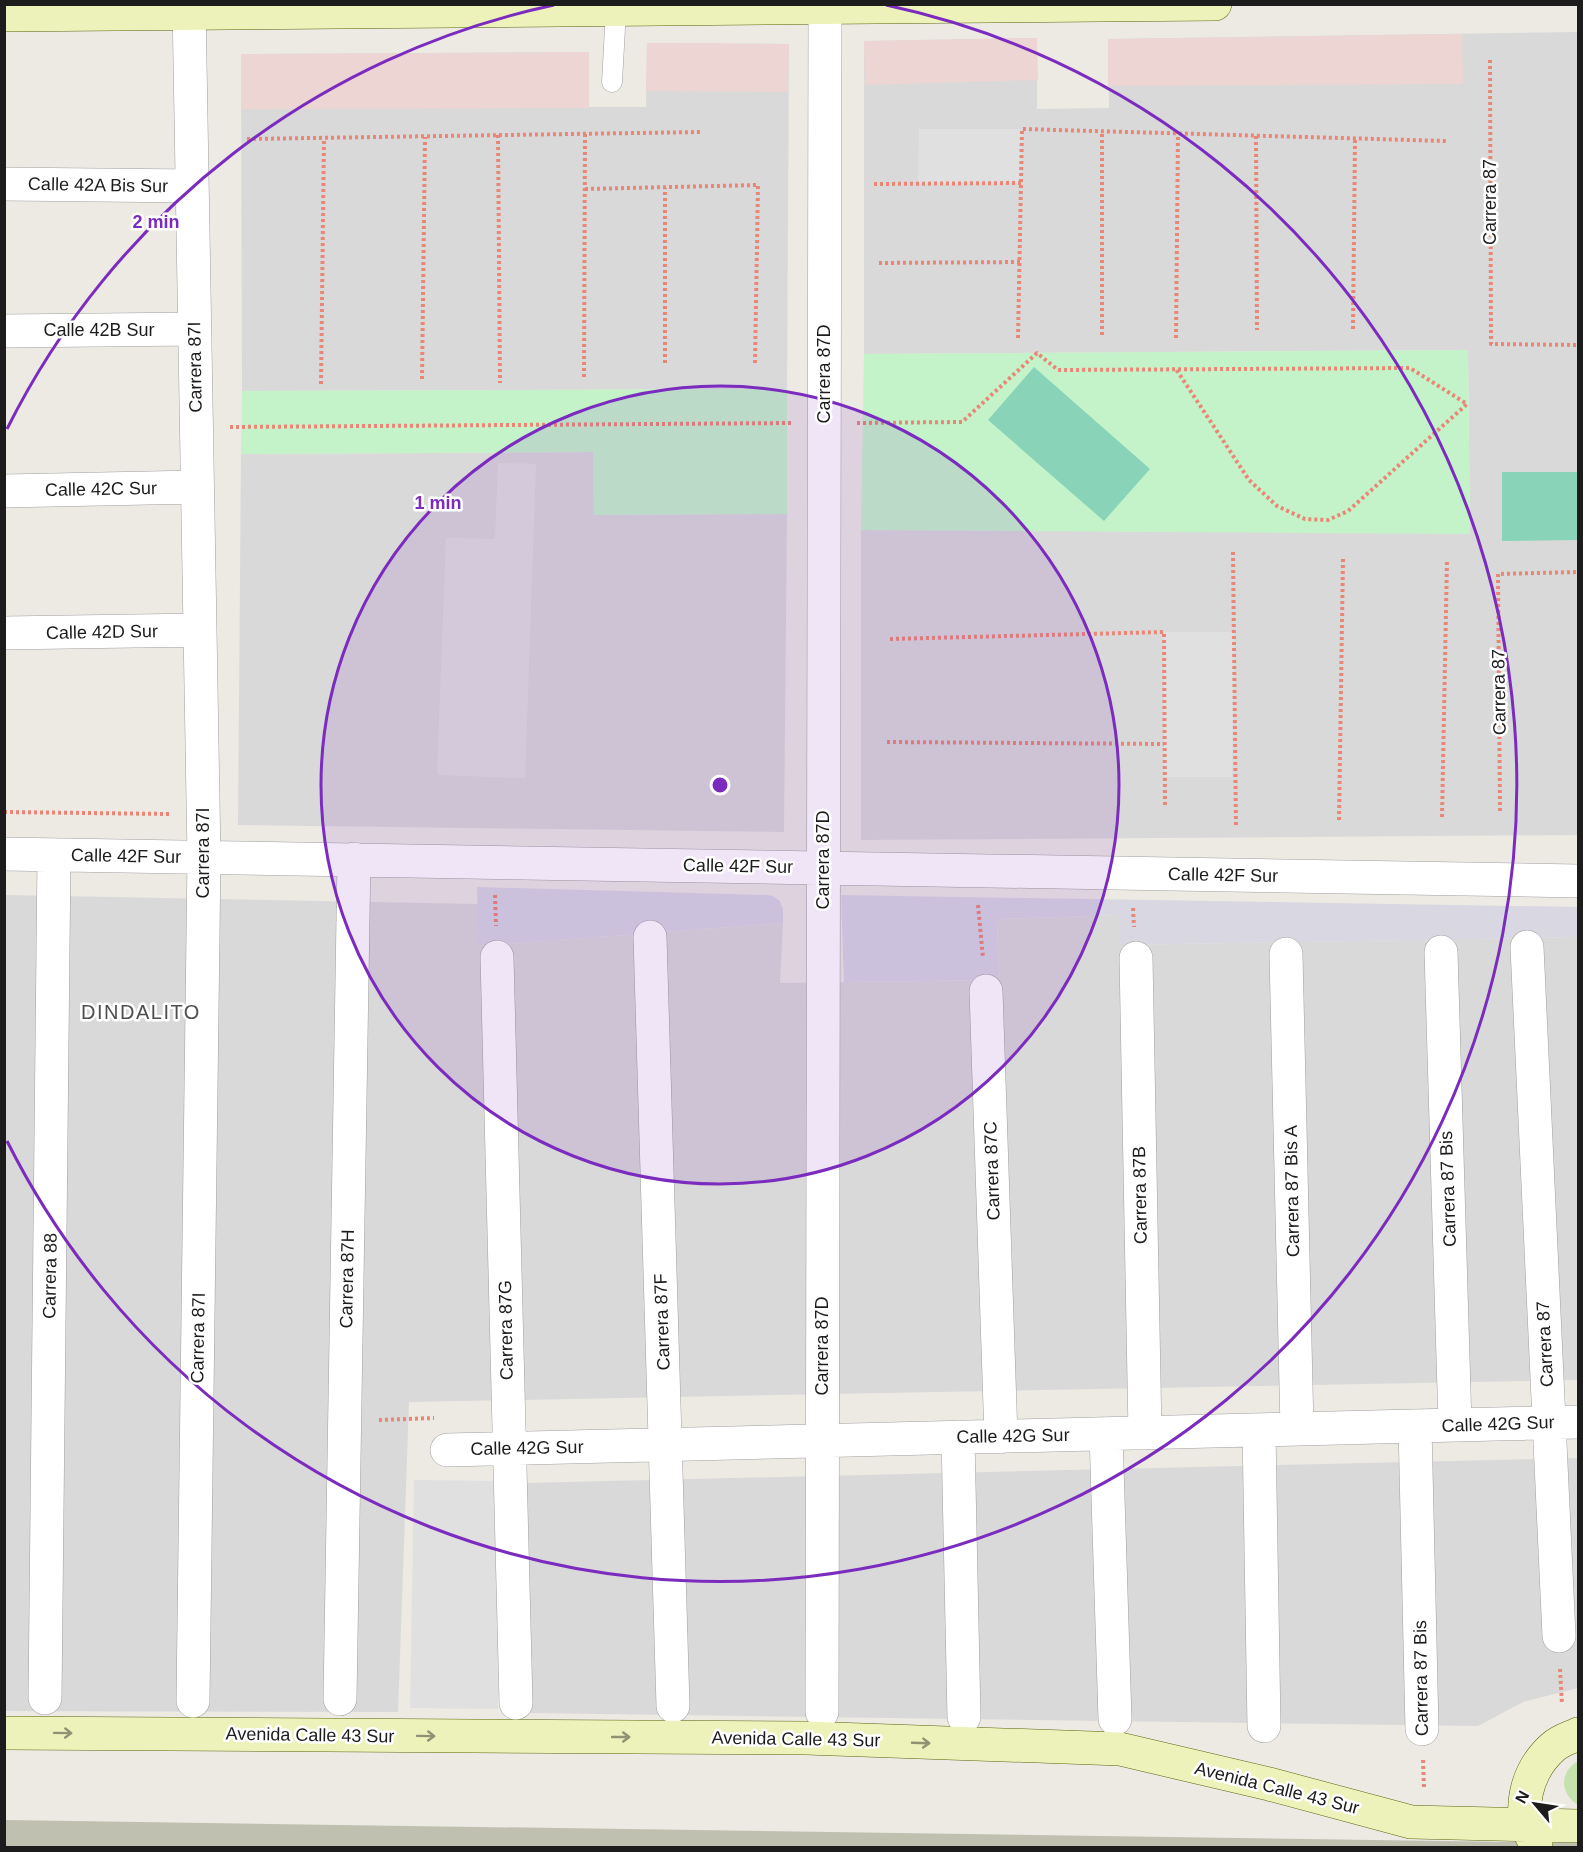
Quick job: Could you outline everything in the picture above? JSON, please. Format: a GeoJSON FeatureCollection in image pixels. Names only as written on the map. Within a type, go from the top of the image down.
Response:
{"type":"FeatureCollection","features":[{"type":"Feature","properties":{"kind":"main road"},"geometry":{"type":"LineString","coordinates":[[4,15],[189,9],[825,9],[1215,4]]}},
{"type":"Feature","properties":{"kind":"main road","name":"Avenida Calle 43 Sur"},"geometry":{"type":"LineString","coordinates":[[4,1733],[806,1738],[1120,1749],[1269,1784],[1411,1822],[1533,1836],[1578,1826]]}},
{"type":"Feature","properties":{"kind":"main road"},"geometry":{"type":"LineString","coordinates":[[1533,1836],[1525,1802],[1530,1781],[1537,1764],[1554,1746],[1571,1737]]}},
{"type":"Feature","properties":{"kind":"street","name":"Carrera 87I"},"geometry":{"type":"LineString","coordinates":[[189,9],[204,857],[194,1701]]}},
{"type":"Feature","properties":{"kind":"street","name":"Carrera 87D"},"geometry":{"type":"LineString","coordinates":[[822,1712],[825,9]]}},
{"type":"Feature","properties":{"kind":"street","name":"Calle 42A Bis Sur"},"geometry":{"type":"LineString","coordinates":[[4,184],[192,186]]}},
{"type":"Feature","properties":{"kind":"street","name":"Calle 42B Sur"},"geometry":{"type":"LineString","coordinates":[[4,331],[194,329]]}},
{"type":"Feature","properties":{"kind":"street","name":"Calle 42C Sur"},"geometry":{"type":"LineString","coordinates":[[4,491],[197,487]]}},
{"type":"Feature","properties":{"kind":"street","name":"Calle 42D Sur"},"geometry":{"type":"LineString","coordinates":[[4,633],[200,630]]}},
{"type":"Feature","properties":{"kind":"street","name":"Calle 42F Sur"},"geometry":{"type":"LineString","coordinates":[[4,854],[1578,881]]}},
{"type":"Feature","properties":{"kind":"street","name":"Carrera 88"},"geometry":{"type":"LineString","coordinates":[[45,1698],[54,855]]}},
{"type":"Feature","properties":{"kind":"street","name":"Carrera 87H"},"geometry":{"type":"LineString","coordinates":[[340,1699],[354,860]]}},
{"type":"Feature","properties":{"kind":"street","name":"Carrera 87F"},"geometry":{"type":"LineString","coordinates":[[650,938],[672,1706]]}},
{"type":"Feature","properties":{"kind":"street","name":"Carrera 87"},"geometry":{"type":"LineString","coordinates":[[1527,947],[1563,1422],[1559,1636]]}},
{"type":"Feature","properties":{"kind":"street","name":"Carrera 87 Bis"},"geometry":{"type":"LineString","coordinates":[[1441,952],[1455,1425]]}},
{"type":"Feature","properties":{"kind":"street","name":"Carrera 87 Bis A"},"geometry":{"type":"LineString","coordinates":[[1286,954],[1297,1429]]}},
{"type":"Feature","properties":{"kind":"street","name":"Carrera 87G"},"geometry":{"type":"LineString","coordinates":[[497,957],[516,1704]]}},
{"type":"Feature","properties":{"kind":"street","name":"Carrera 87B"},"geometry":{"type":"LineString","coordinates":[[1136,958],[1144,1433]]}},
{"type":"Feature","properties":{"kind":"street","name":"Carrera 87C"},"geometry":{"type":"LineString","coordinates":[[986,991],[1001,1437]]}},
{"type":"Feature","properties":{"kind":"street","name":"Calle 42G Sur"},"geometry":{"type":"LineString","coordinates":[[447,1450],[1563,1422]]}},
{"type":"Feature","properties":{"kind":"street","name":"Carrera 87 Bis"},"geometry":{"type":"LineString","coordinates":[[1415,1426],[1422,1729]]}},
{"type":"Feature","properties":{"kind":"street"},"geometry":{"type":"LineString","coordinates":[[1259,1430],[1264,1726]]}},
{"type":"Feature","properties":{"kind":"street"},"geometry":{"type":"LineString","coordinates":[[1106,1434],[1115,1719]]}},
{"type":"Feature","properties":{"kind":"street"},"geometry":{"type":"LineString","coordinates":[[958,1437],[963,1717]]}},
{"type":"Feature","properties":{"kind":"lane"},"geometry":{"type":"LineString","coordinates":[[612,82],[616,10]]}},
{"type":"Feature","properties":{"kind":"path","name":"Carrera 87"},"geometry":{"type":"LineString","coordinates":[[1490,60],[1491,344],[1578,345]]}},
{"type":"Feature","properties":{"kind":"path"},"geometry":{"type":"LineString","coordinates":[[1018,338],[1022,129],[1446,141]]}},
{"type":"Feature","properties":{"kind":"path"},"geometry":{"type":"LineString","coordinates":[[1102,131],[1102,335]]}},
{"type":"Feature","properties":{"kind":"path"},"geometry":{"type":"LineString","coordinates":[[247,140],[701,132]]}},
{"type":"Feature","properties":{"kind":"path"},"geometry":{"type":"LineString","coordinates":[[1176,338],[1178,133]]}},
{"type":"Feature","properties":{"kind":"path"},"geometry":{"type":"LineString","coordinates":[[584,377],[585,134]]}},
{"type":"Feature","properties":{"kind":"path"},"geometry":{"type":"LineString","coordinates":[[498,135],[500,383]]}},
{"type":"Feature","properties":{"kind":"path"},"geometry":{"type":"LineString","coordinates":[[1256,136],[1257,330]]}},
{"type":"Feature","properties":{"kind":"path"},"geometry":{"type":"LineString","coordinates":[[422,379],[425,137]]}},
{"type":"Feature","properties":{"kind":"path"},"geometry":{"type":"LineString","coordinates":[[321,384],[324,138]]}},
{"type":"Feature","properties":{"kind":"path"},"geometry":{"type":"LineString","coordinates":[[1353,329],[1355,139]]}},
{"type":"Feature","properties":{"kind":"path"},"geometry":{"type":"LineString","coordinates":[[874,184],[1021,183]]}},
{"type":"Feature","properties":{"kind":"path"},"geometry":{"type":"LineString","coordinates":[[585,189],[758,185],[755,363]]}},
{"type":"Feature","properties":{"kind":"path"},"geometry":{"type":"LineString","coordinates":[[664,363],[665,188]]}},
{"type":"Feature","properties":{"kind":"path"},"geometry":{"type":"LineString","coordinates":[[879,263],[1020,262]]}},
{"type":"Feature","properties":{"kind":"path"},"geometry":{"type":"LineString","coordinates":[[196,427],[962,422],[1037,354],[1058,370],[1176,369],[1410,368],[1467,404],[1348,511],[1328,520],[1305,519],[1277,506],[1249,480],[1176,369]]}},
{"type":"Feature","properties":{"kind":"path"},"geometry":{"type":"LineString","coordinates":[[1233,552],[1236,827]]}},
{"type":"Feature","properties":{"kind":"path"},"geometry":{"type":"LineString","coordinates":[[1339,820],[1343,557]]}},
{"type":"Feature","properties":{"kind":"path"},"geometry":{"type":"LineString","coordinates":[[1442,817],[1447,559]]}},
{"type":"Feature","properties":{"kind":"path","name":"Carrera 87"},"geometry":{"type":"LineString","coordinates":[[1500,811],[1498,574],[1578,572]]}},
{"type":"Feature","properties":{"kind":"path"},"geometry":{"type":"LineString","coordinates":[[890,639],[1164,632],[1165,808]]}},
{"type":"Feature","properties":{"kind":"path"},"geometry":{"type":"LineString","coordinates":[[887,742],[1164,744]]}},
{"type":"Feature","properties":{"kind":"path"},"geometry":{"type":"LineString","coordinates":[[4,812],[203,814]]}},
{"type":"Feature","properties":{"kind":"path"},"geometry":{"type":"LineString","coordinates":[[978,905],[986,991]]}},
{"type":"Feature","properties":{"kind":"path"},"geometry":{"type":"LineString","coordinates":[[345,1420],[447,1418],[447,1450]]}},
{"type":"Feature","properties":{"kind":"path"},"geometry":{"type":"LineString","coordinates":[[1559,1636],[1571,1737]]}},
{"type":"Feature","properties":{"kind":"path","name":"Carrera 87 Bis"},"geometry":{"type":"LineString","coordinates":[[1422,1729],[1424,1822]]}},
{"type":"Feature","properties":{"kind":"shaded area"},"geometry":{"type":"Polygon","coordinates":[[[1578,32],[1578,835],[861,840],[861,530],[1470,533],[1468,350],[864,354],[864,41],[1037,38],[1037,109],[1109,108],[1108,39],[1578,32]]]}},
{"type":"Feature","properties":{"kind":"shaded area"},"geometry":{"type":"Polygon","coordinates":[[[1462,34],[1463,84],[1108,86],[1108,39],[1462,34]]]}},
{"type":"Feature","properties":{"kind":"shaded area"},"geometry":{"type":"Polygon","coordinates":[[[1037,38],[1038,80],[865,85],[864,41],[1037,38]]]}},
{"type":"Feature","properties":{"kind":"shaded area"},"geometry":{"type":"Polygon","coordinates":[[[647,43],[789,44],[787,389],[242,391],[241,54],[589,52],[589,107],[646,107],[647,43]]]}},
{"type":"Feature","properties":{"kind":"shaded area"},"geometry":{"type":"Polygon","coordinates":[[[647,43],[789,44],[788,92],[646,91],[647,43]]]}},
{"type":"Feature","properties":{"kind":"shaded area"},"geometry":{"type":"Polygon","coordinates":[[[589,52],[589,108],[241,109],[241,54],[589,52]]]}},
{"type":"Feature","properties":{"kind":"shaded area"},"geometry":{"type":"Polygon","coordinates":[[[919,129],[1022,129],[1021,183],[918,184],[919,129]]]}},
{"type":"Feature","properties":{"kind":"shaded area"},"geometry":{"type":"Polygon","coordinates":[[[593,452],[594,515],[787,514],[784,832],[238,825],[241,454],[593,452]]]}},
{"type":"Feature","properties":{"kind":"shaded area"},"geometry":{"type":"Polygon","coordinates":[[[498,463],[536,464],[525,778],[437,775],[446,538],[495,539],[498,463]]]}},
{"type":"Feature","properties":{"kind":"shaded area"},"geometry":{"type":"Polygon","coordinates":[[[1164,632],[1234,632],[1232,777],[1164,777],[1164,632]]]}},
{"type":"Feature","properties":{"kind":"shaded area"},"geometry":{"type":"Polygon","coordinates":[[[477,887],[767,895],[780,901],[783,909],[783,923],[478,946],[477,887]]]}},
{"type":"Feature","properties":{"kind":"shaded area"},"geometry":{"type":"Polygon","coordinates":[[[5,895],[478,904],[479,946],[783,923],[780,983],[999,980],[997,919],[1120,915],[1121,945],[1578,937],[1578,1380],[409,1402],[398,1712],[5,1711],[5,895]]]}},
{"type":"Feature","properties":{"kind":"shaded area"},"geometry":{"type":"Polygon","coordinates":[[[841,895],[1578,907],[1578,937],[1120,945],[1120,915],[997,919],[999,980],[844,982],[841,895]]]}},
{"type":"Feature","properties":{"kind":"shaded area"},"geometry":{"type":"Polygon","coordinates":[[[1578,1458],[1578,1688],[1523,1702],[1478,1726],[530,1713],[527,1483],[1578,1458]]]}},
{"type":"Feature","properties":{"kind":"shaded area"},"geometry":{"type":"Polygon","coordinates":[[[414,1480],[502,1481],[498,1709],[410,1708],[414,1480]]]}},
{"type":"Feature","properties":{"kind":"shaded area"},"geometry":{"type":"Polygon","coordinates":[[[5,1820],[1578,1843],[1578,1848],[5,1848],[5,1820]]]}},
{"type":"Feature","properties":{"kind":"green space"},"geometry":{"type":"Polygon","coordinates":[[[1468,350],[1470,534],[861,530],[864,354],[1468,350]]]}},
{"type":"Feature","properties":{"kind":"green space"},"geometry":{"type":"Polygon","coordinates":[[[1034,367],[1150,469],[1104,521],[988,420],[1034,367]]]}},
{"type":"Feature","properties":{"kind":"green space"},"geometry":{"type":"Polygon","coordinates":[[[787,389],[787,514],[594,515],[593,452],[241,454],[242,391],[787,389]]]}},
{"type":"Feature","properties":{"kind":"green space"},"geometry":{"type":"Polygon","coordinates":[[[1502,472],[1578,472],[1578,540],[1502,541],[1502,472]]]}},
{"type":"Feature","properties":{"kind":"green space"},"geometry":{"type":"Polygon","coordinates":[[[1578,1761],[1578,1805],[1568,1795],[1564,1783],[1567,1771],[1578,1761]]]}},
{"type":"Feature","properties":{"kind":"district","name":"DINDALITO"},"geometry":{"type":"Point","coordinates":[141,1012]}}]}
